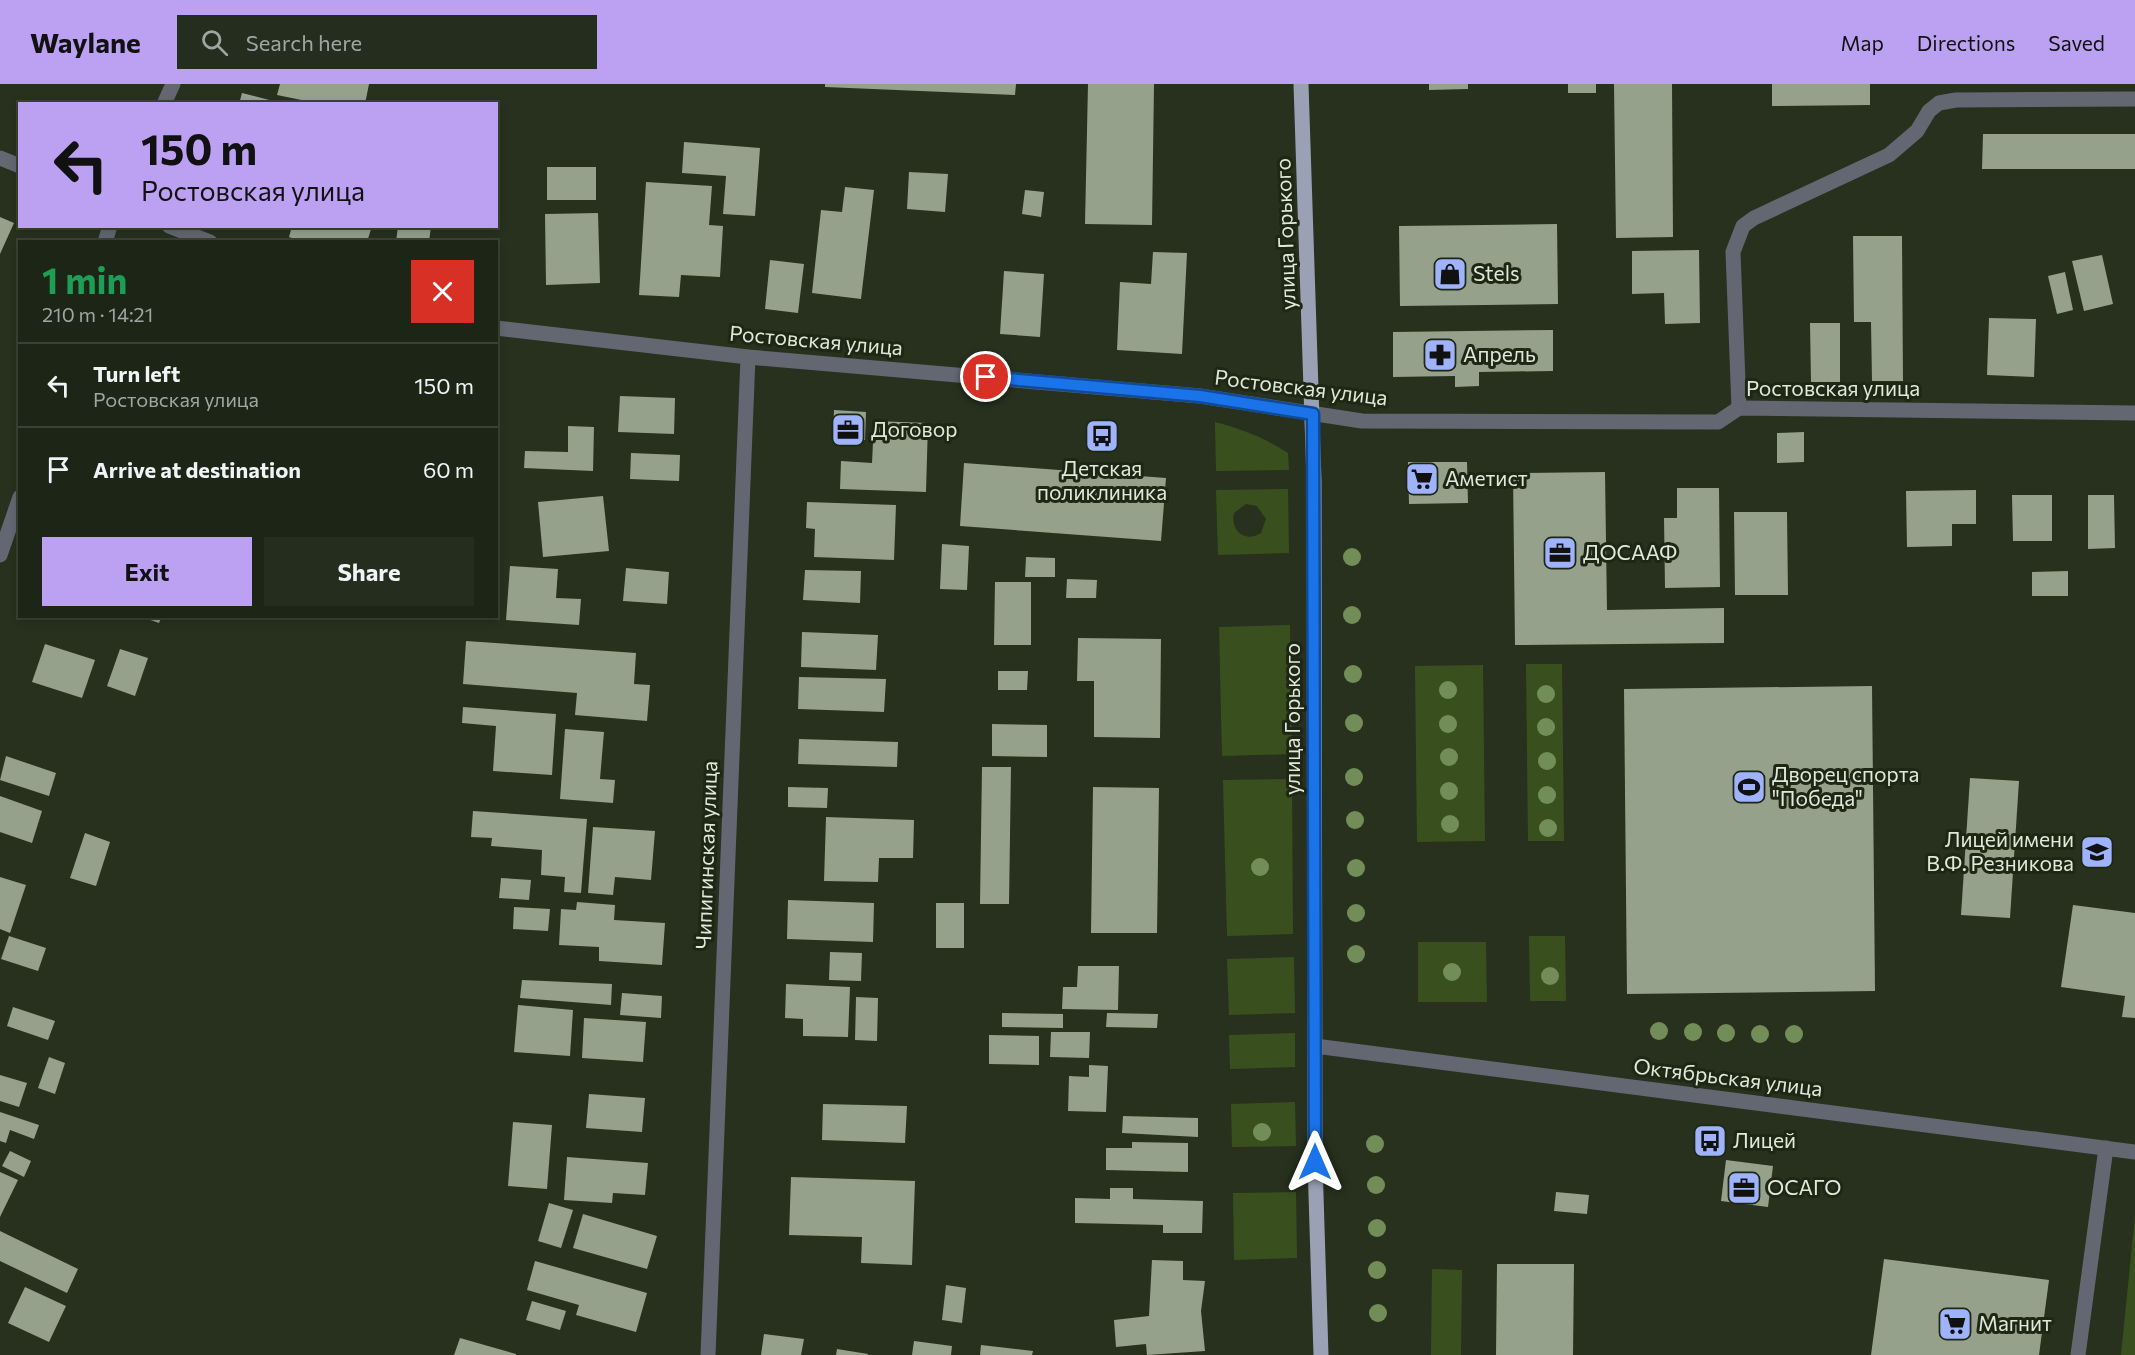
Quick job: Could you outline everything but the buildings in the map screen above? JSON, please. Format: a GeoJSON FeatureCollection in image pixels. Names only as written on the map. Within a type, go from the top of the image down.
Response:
{"type":"FeatureCollection","features":[{"type":"Feature","properties":{"kind":"main road","name":"улица Горького"},"geometry":{"type":"LineString","coordinates":[[1301,84],[1313,414],[1315,1046],[1321,1355]]}},
{"type":"Feature","properties":{"kind":"street"},"geometry":{"type":"LineString","coordinates":[[165,102],[173,84]]}},
{"type":"Feature","properties":{"kind":"street"},"geometry":{"type":"LineString","coordinates":[[1739,408],[1733,252],[1743,226],[1754,218],[1889,154],[1917,131],[1929,111],[1939,103],[1956,100],[2135,99]]}},
{"type":"Feature","properties":{"kind":"street"},"geometry":{"type":"LineString","coordinates":[[0,158],[18,165]]}},
{"type":"Feature","properties":{"kind":"street"},"geometry":{"type":"LineString","coordinates":[[174,228],[205,240]]}},
{"type":"Feature","properties":{"kind":"street","name":"Ростовская улица"},"geometry":{"type":"LineString","coordinates":[[498,327],[748,357],[1200,396],[1362,421],[1718,422],[1739,408],[2135,412]]}},
{"type":"Feature","properties":{"kind":"street","name":"Чипигинская улица"},"geometry":{"type":"LineString","coordinates":[[708,1355],[748,357]]}},
{"type":"Feature","properties":{"kind":"street"},"geometry":{"type":"LineString","coordinates":[[0,555],[18,503]]}},
{"type":"Feature","properties":{"kind":"street","name":"Октябрьская улица"},"geometry":{"type":"LineString","coordinates":[[1315,1046],[2135,1152]]}},
{"type":"Feature","properties":{"kind":"street"},"geometry":{"type":"LineString","coordinates":[[2078,1355],[2106,1148]]}},
{"type":"Feature","properties":{"kind":"green space"},"geometry":{"type":"Polygon","coordinates":[[[1215,422],[1253,434],[1288,453],[1289,470],[1216,471],[1215,422]]]}},
{"type":"Feature","properties":{"kind":"green space"},"geometry":{"type":"Polygon","coordinates":[[[1288,489],[1289,553],[1218,555],[1216,490],[1288,489]],[[1246,504],[1234,513],[1234,525],[1244,536],[1255,536],[1261,533],[1266,519],[1257,506],[1246,504]]]}},
{"type":"Feature","properties":{"kind":"green space"},"geometry":{"type":"Polygon","coordinates":[[[1290,625],[1292,754],[1222,756],[1219,627],[1290,625]]]}},
{"type":"Feature","properties":{"kind":"green space"},"geometry":{"type":"Polygon","coordinates":[[[1526,664],[1562,664],[1564,841],[1528,841],[1526,664]]]}},
{"type":"Feature","properties":{"kind":"green space"},"geometry":{"type":"Polygon","coordinates":[[[1483,665],[1485,841],[1417,842],[1415,666],[1483,665]]]}},
{"type":"Feature","properties":{"kind":"green space"},"geometry":{"type":"Polygon","coordinates":[[[1292,779],[1293,934],[1227,936],[1223,780],[1292,779]]]}},
{"type":"Feature","properties":{"kind":"green space"},"geometry":{"type":"Polygon","coordinates":[[[1529,936],[1565,936],[1566,1001],[1530,1001],[1529,936]]]}},
{"type":"Feature","properties":{"kind":"green space"},"geometry":{"type":"Polygon","coordinates":[[[1418,942],[1486,942],[1487,1002],[1418,1002],[1418,942]]]}},
{"type":"Feature","properties":{"kind":"green space"},"geometry":{"type":"Polygon","coordinates":[[[1294,957],[1295,1013],[1229,1015],[1227,959],[1294,957]]]}},
{"type":"Feature","properties":{"kind":"green space"},"geometry":{"type":"Polygon","coordinates":[[[1295,1033],[1295,1067],[1230,1069],[1229,1035],[1295,1033]]]}},
{"type":"Feature","properties":{"kind":"green space"},"geometry":{"type":"Polygon","coordinates":[[[1295,1102],[1296,1146],[1232,1147],[1231,1104],[1295,1102]]]}},
{"type":"Feature","properties":{"kind":"green space"},"geometry":{"type":"Polygon","coordinates":[[[1296,1192],[1297,1258],[1234,1260],[1233,1193],[1296,1192]]]}},
{"type":"Feature","properties":{"kind":"green space"},"geometry":{"type":"Polygon","coordinates":[[[2135,1216],[2135,1355],[2121,1355],[2135,1216]]]}},
{"type":"Feature","properties":{"kind":"green space"},"geometry":{"type":"Polygon","coordinates":[[[1432,1269],[1462,1270],[1461,1355],[1431,1355],[1432,1269]]]}},
{"type":"Feature","properties":{"kind":"place","name":"Stels"},"geometry":{"type":"Point","coordinates":[1450,274]}},
{"type":"Feature","properties":{"kind":"place","name":"Апрель"},"geometry":{"type":"Point","coordinates":[1440,355]}},
{"type":"Feature","properties":{"kind":"place","name":"Договор"},"geometry":{"type":"Point","coordinates":[848,430]}},
{"type":"Feature","properties":{"kind":"place","name":"Детская поликлиника"},"geometry":{"type":"Point","coordinates":[1102,436]}},
{"type":"Feature","properties":{"kind":"place","name":"Аметист"},"geometry":{"type":"Point","coordinates":[1422,479]}},
{"type":"Feature","properties":{"kind":"place","name":"ДОСААФ"},"geometry":{"type":"Point","coordinates":[1560,553]}},
{"type":"Feature","properties":{"kind":"place","name":"Дворец спорта \"Победа\""},"geometry":{"type":"Point","coordinates":[1749,787]}},
{"type":"Feature","properties":{"kind":"place","name":"Лицей имени В.Ф. Резникова"},"geometry":{"type":"Point","coordinates":[2097,852]}},
{"type":"Feature","properties":{"kind":"place","name":"Лицей"},"geometry":{"type":"Point","coordinates":[1710,1141]}},
{"type":"Feature","properties":{"kind":"place","name":"ОСАГО"},"geometry":{"type":"Point","coordinates":[1744,1188]}},
{"type":"Feature","properties":{"kind":"place","name":"Магнит"},"geometry":{"type":"Point","coordinates":[1955,1324]}},
{"type":"Feature","properties":{"kind":"route"},"geometry":{"type":"LineString","coordinates":[[986,377],[1200,396],[1313,414],[1315,1162]]}}]}
